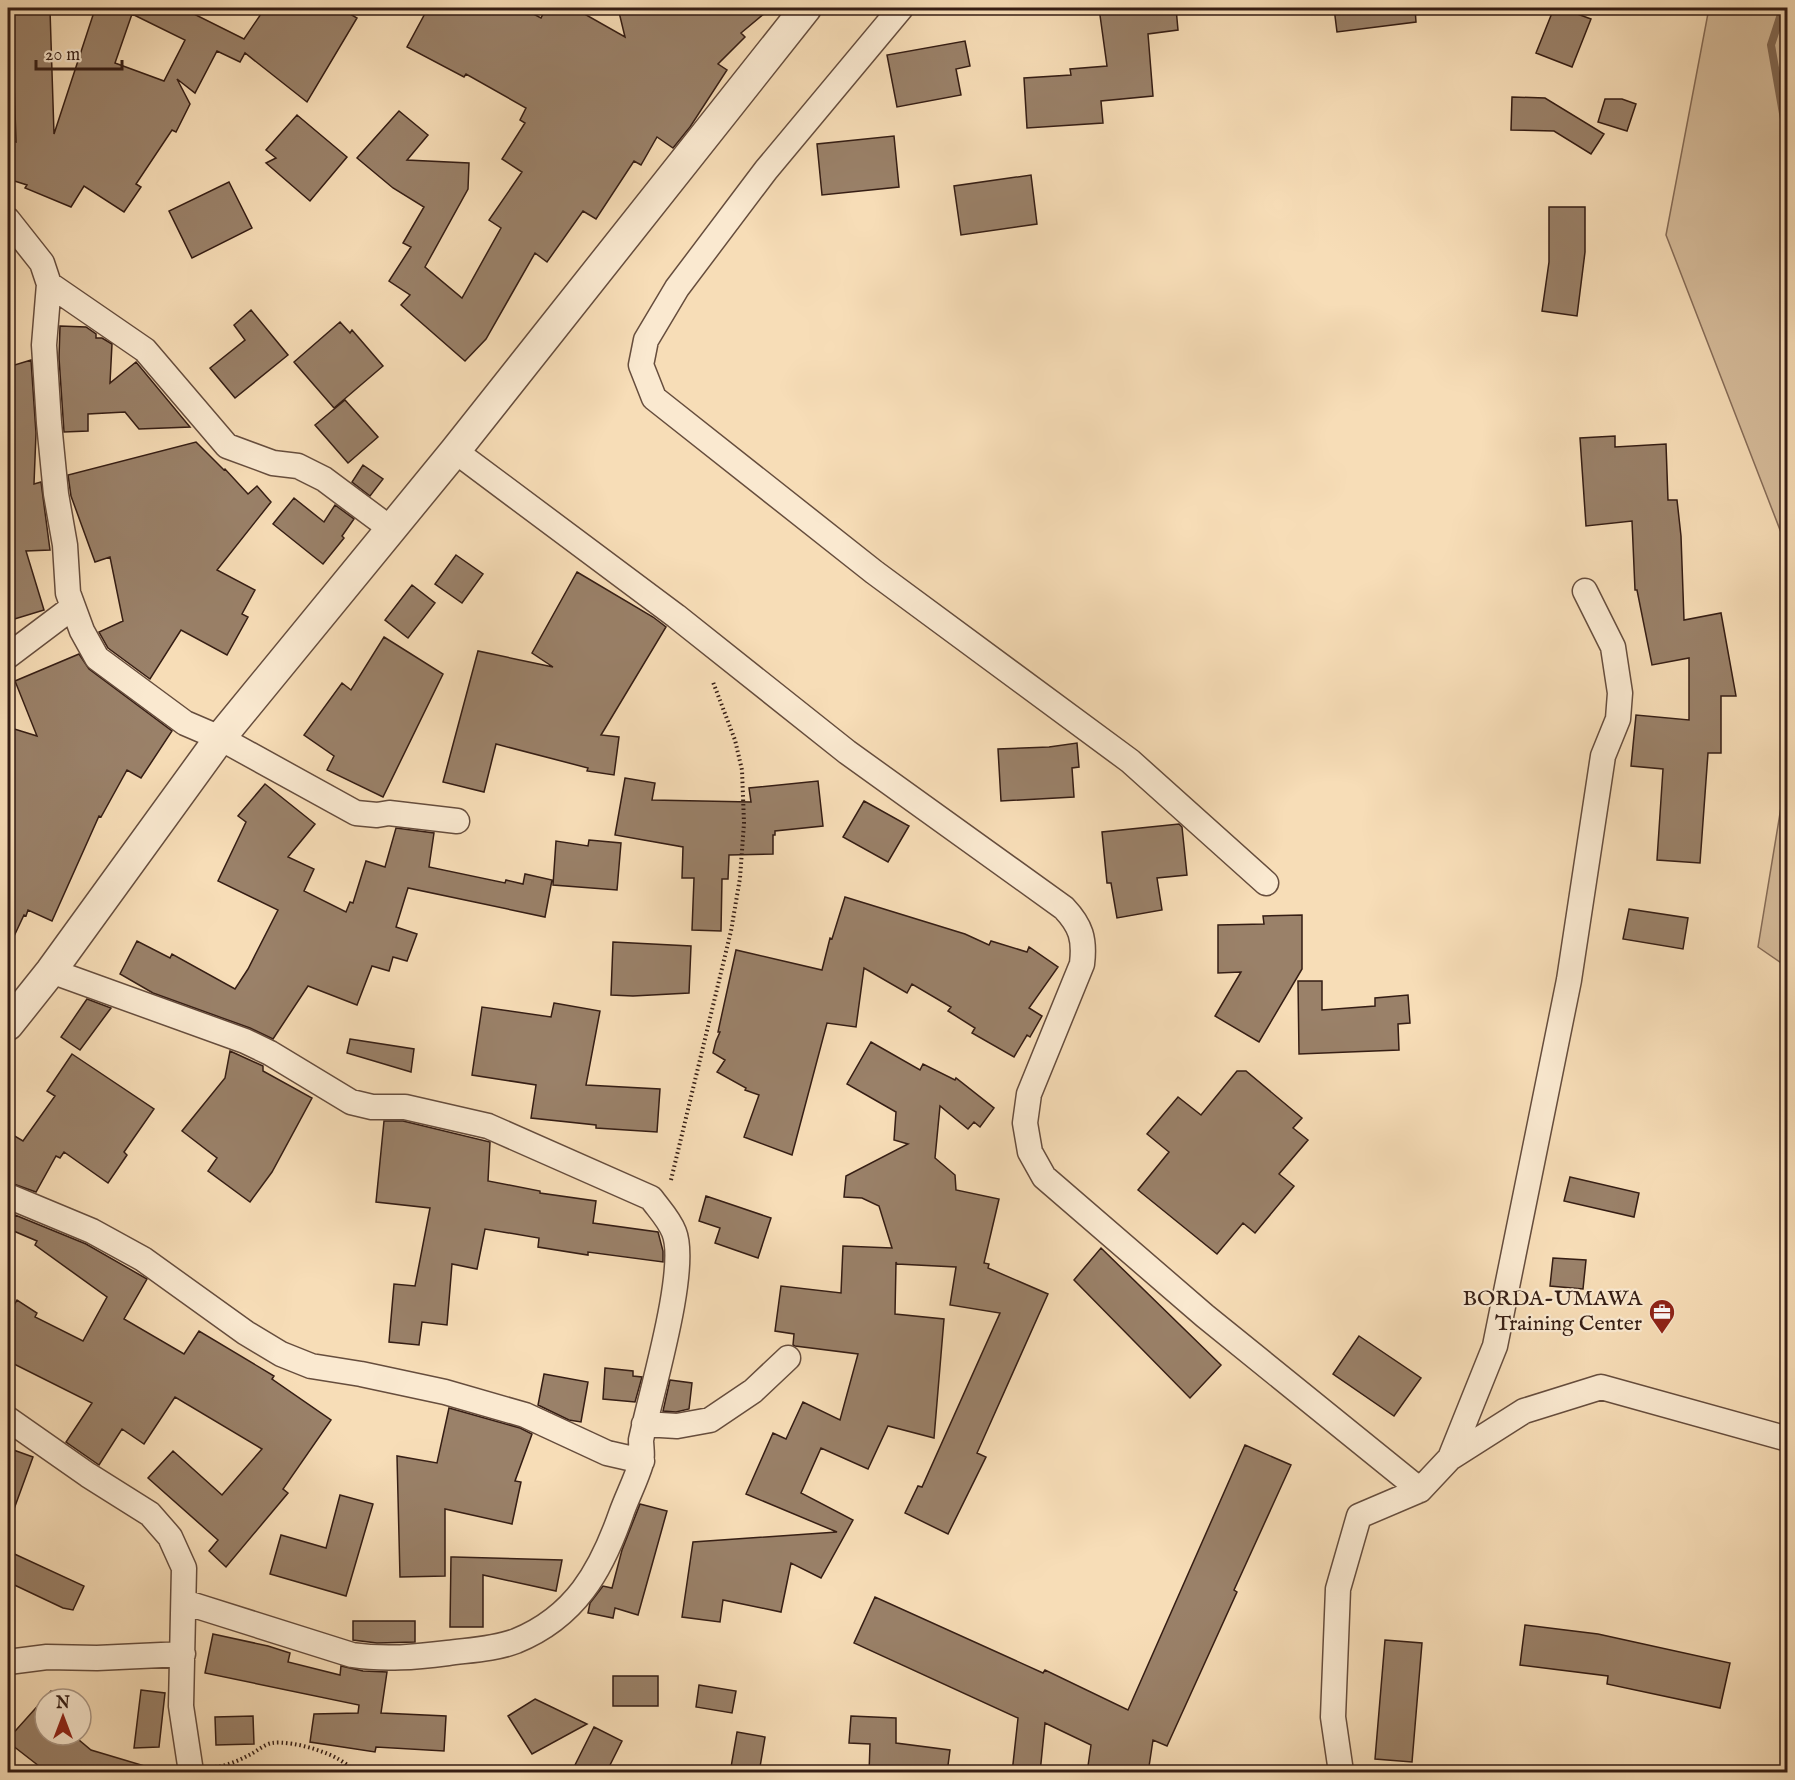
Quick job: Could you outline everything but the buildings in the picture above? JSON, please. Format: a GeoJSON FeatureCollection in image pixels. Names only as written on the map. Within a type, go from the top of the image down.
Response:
{"type":"FeatureCollection","features":[{"type":"Feature","properties":{"kind":"street"},"geometry":{"type":"LineString","coordinates":[[8,1025],[51,971],[219,738],[455,451],[806,8]]}},
{"type":"Feature","properties":{"kind":"street"},"geometry":{"type":"LineString","coordinates":[[901,8],[766,170],[677,288],[646,340],[642,356],[641,365],[654,398],[874,572],[1130,761],[1266,883]]}},
{"type":"Feature","properties":{"kind":"street"},"geometry":{"type":"LineString","coordinates":[[8,220],[42,262],[49,284],[44,345],[49,423],[56,494],[65,545],[68,593],[82,631],[97,658],[185,723],[219,738],[356,813],[377,815],[389,813],[457,821]]}},
{"type":"Feature","properties":{"kind":"street"},"geometry":{"type":"LineString","coordinates":[[49,284],[145,350],[227,446],[273,464],[298,466],[324,479],[391,530]]}},
{"type":"Feature","properties":{"kind":"street"},"geometry":{"type":"LineString","coordinates":[[455,451],[676,616],[847,752],[1064,908],[1074,919],[1081,933],[1084,948],[1082,964],[1029,1094],[1025,1123],[1030,1152],[1044,1177],[1205,1316],[1420,1490]]}},
{"type":"Feature","properties":{"kind":"street"},"geometry":{"type":"LineString","coordinates":[[1450,1458],[1495,1346],[1569,980],[1603,756],[1618,718],[1620,693],[1613,647],[1585,591]]}},
{"type":"Feature","properties":{"kind":"street"},"geometry":{"type":"LineString","coordinates":[[8,656],[73,607]]}},
{"type":"Feature","properties":{"kind":"street"},"geometry":{"type":"LineString","coordinates":[[51,971],[245,1041],[270,1053],[351,1102],[372,1107],[405,1107],[488,1126],[651,1198],[675,1234],[677,1266],[671,1308],[644,1424],[641,1440],[642,1461],[615,1533],[600,1564],[587,1587],[569,1608],[542,1627],[516,1641],[408,1658],[377,1659],[352,1655],[184,1602]]}},
{"type":"Feature","properties":{"kind":"street"},"geometry":{"type":"LineString","coordinates":[[8,1196],[92,1232],[143,1259],[246,1333],[281,1354],[311,1366],[446,1392],[525,1415],[607,1453],[642,1461]]}},
{"type":"Feature","properties":{"kind":"street"},"geometry":{"type":"LineString","coordinates":[[644,1424],[677,1426],[710,1420],[753,1391],[788,1358]]}},
{"type":"Feature","properties":{"kind":"street"},"geometry":{"type":"LineString","coordinates":[[1341,1773],[1333,1717],[1338,1589],[1359,1516],[1420,1490],[1450,1458],[1524,1411],[1601,1387],[1788,1439]]}},
{"type":"Feature","properties":{"kind":"street"},"geometry":{"type":"LineString","coordinates":[[8,1419],[88,1475],[150,1514],[170,1537],[184,1568],[181,1706],[190,1771]]}},
{"type":"Feature","properties":{"kind":"street"},"geometry":{"type":"LineString","coordinates":[[8,1662],[47,1657],[97,1658],[183,1654]]}},
{"type":"Feature","properties":{"kind":"path"},"geometry":{"type":"LineString","coordinates":[[662,1213],[731,931],[740,878],[744,823],[742,770],[735,740],[710,675]]}},
{"type":"Feature","properties":{"kind":"path"},"geometry":{"type":"LineString","coordinates":[[190,1771],[222,1766],[270,1743],[291,1743],[326,1753],[350,1766],[354,1773]]}},
{"type":"Feature","properties":{"kind":"shaded area"},"geometry":{"type":"Polygon","coordinates":[[[1709,8],[1787,8],[1787,548],[1666,235],[1709,8]]]}},
{"type":"Feature","properties":{"kind":"shaded area"},"geometry":{"type":"Polygon","coordinates":[[[1787,771],[1788,967],[1758,947],[1787,771]]]}},
{"type":"Feature","properties":{"kind":"waterway"},"geometry":{"type":"LineString","coordinates":[[1783,8],[1771,45],[1788,142]]}},
{"type":"Feature","properties":{"kind":"place","name":"BORDA-UMAWA Training Center"},"geometry":{"type":"Point","coordinates":[1662,1335]}}]}
